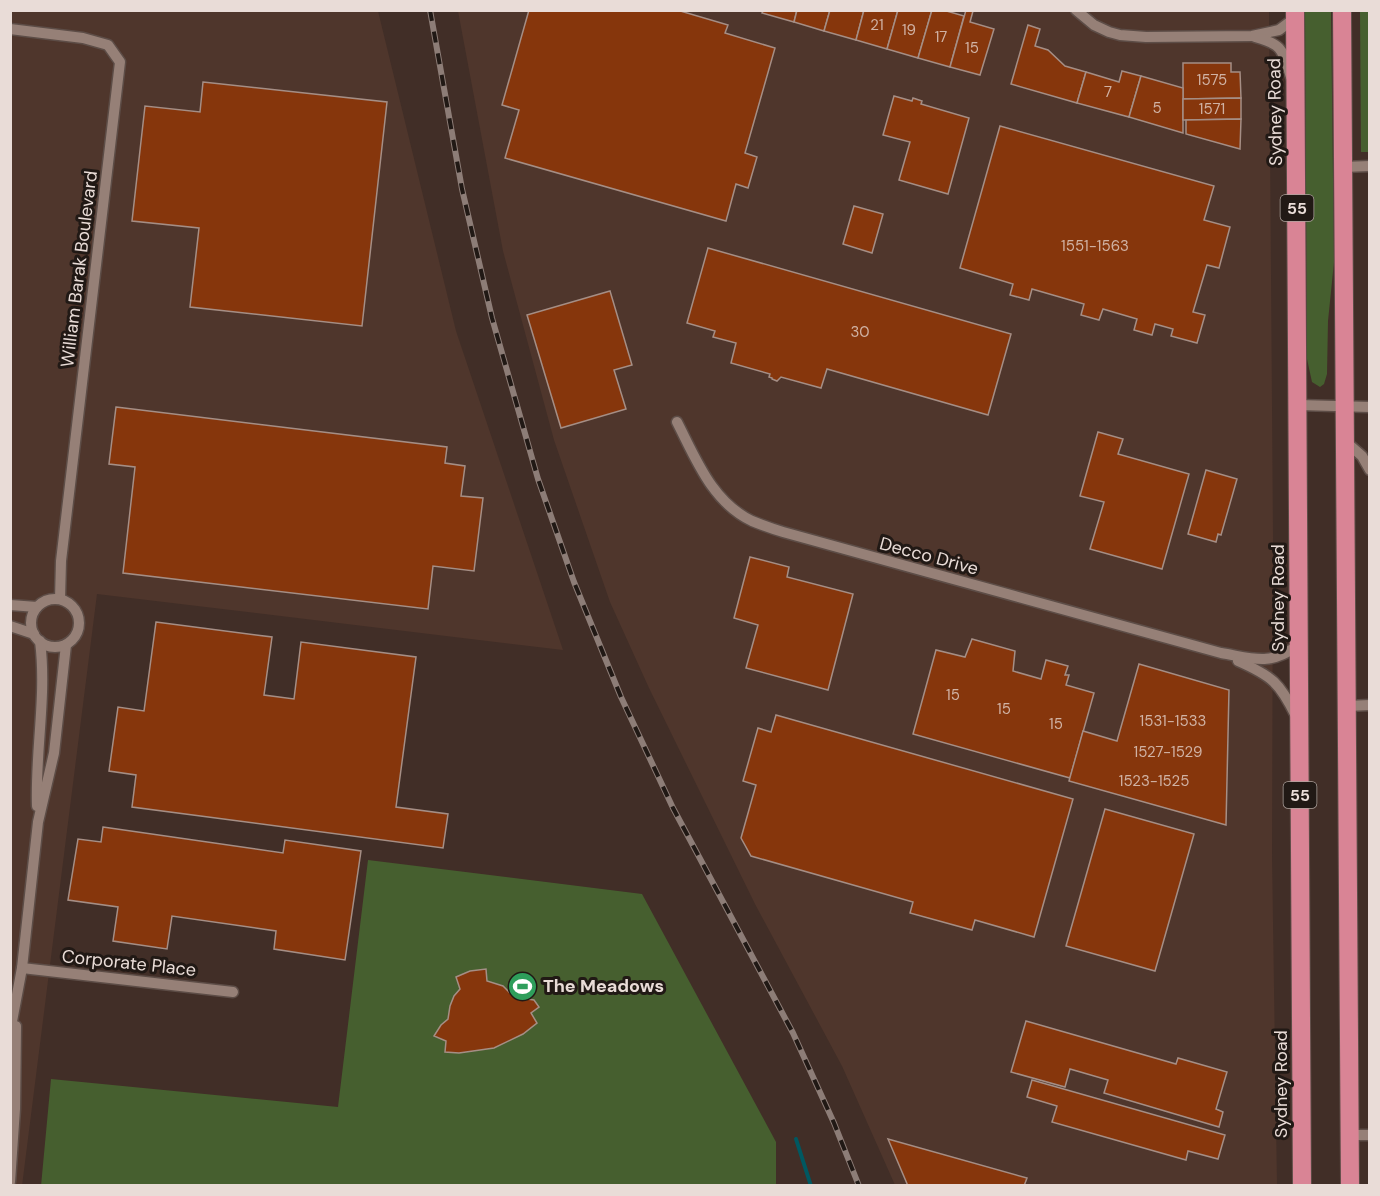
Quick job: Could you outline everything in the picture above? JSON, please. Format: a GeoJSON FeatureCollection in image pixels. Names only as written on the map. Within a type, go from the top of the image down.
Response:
{"type":"FeatureCollection","features":[{"type":"Feature","properties":{"kind":"highway"},"geometry":{"type":"LineString","coordinates":[[1342,10],[1350,1185]]}},
{"type":"Feature","properties":{"kind":"highway","name":"Sydney Road"},"geometry":{"type":"LineString","coordinates":[[1295,14],[1302,1185]]}},
{"type":"Feature","properties":{"kind":"street"},"geometry":{"type":"LineString","coordinates":[[1076,10],[1094,25],[1109,32],[1131,37],[1252,36],[1280,30],[1295,14]]}},
{"type":"Feature","properties":{"kind":"street","name":"William Barak Boulevard"},"geometry":{"type":"LineString","coordinates":[[10,29],[83,38],[108,45],[120,62],[61,561],[60,599]]}},
{"type":"Feature","properties":{"kind":"street"},"geometry":{"type":"LineString","coordinates":[[1252,36],[1272,41],[1278,46],[1283,53],[1296,92]]}},
{"type":"Feature","properties":{"kind":"street"},"geometry":{"type":"LineString","coordinates":[[1343,167],[1370,166]]}},
{"type":"Feature","properties":{"kind":"street"},"geometry":{"type":"LineString","coordinates":[[1299,405],[1370,407]]}},
{"type":"Feature","properties":{"kind":"street","name":"Decco Drive"},"geometry":{"type":"LineString","coordinates":[[677,422],[709,484],[724,502],[750,520],[783,532],[1221,654],[1265,660],[1279,657],[1299,645]]}},
{"type":"Feature","properties":{"kind":"street"},"geometry":{"type":"LineString","coordinates":[[1346,442],[1362,456],[1370,470]]}},
{"type":"Feature","properties":{"kind":"street"},"geometry":{"type":"LineString","coordinates":[[10,626],[37,638],[52,647],[66,645],[77,634],[80,619],[73,606],[60,599],[47,600],[37,607],[31,620],[37,638],[43,664],[36,777],[38,822]]}},
{"type":"Feature","properties":{"kind":"street"},"geometry":{"type":"LineString","coordinates":[[10,605],[37,607]]}},
{"type":"Feature","properties":{"kind":"street"},"geometry":{"type":"LineString","coordinates":[[10,1032],[22,968],[38,822],[54,753],[66,645]]}},
{"type":"Feature","properties":{"kind":"street","name":"Decco Drive"},"geometry":{"type":"LineString","coordinates":[[1221,654],[1268,676],[1285,694],[1300,725]]}},
{"type":"Feature","properties":{"kind":"street"},"geometry":{"type":"LineString","coordinates":[[1347,706],[1370,705]]}},
{"type":"Feature","properties":{"kind":"street","name":"Corporate Place"},"geometry":{"type":"LineString","coordinates":[[22,968],[233,992]]}},
{"type":"Feature","properties":{"kind":"street"},"geometry":{"type":"LineString","coordinates":[[10,1182],[15,1109],[16,1004]]}},
{"type":"Feature","properties":{"kind":"street"},"geometry":{"type":"LineString","coordinates":[[1350,1135],[1370,1135]]}},
{"type":"Feature","properties":{"kind":"shaded area"},"geometry":{"type":"Polygon","coordinates":[[[10,11],[378,11],[456,331],[563,650],[97,594],[22,1186],[10,1185],[10,11]]]}},
{"type":"Feature","properties":{"kind":"shaded area"},"geometry":{"type":"Polygon","coordinates":[[[458,11],[1269,11],[1273,537],[1272,856],[1277,1185],[895,1185],[842,1066],[755,904],[649,688],[610,602],[554,440],[503,251],[458,11]]]}},
{"type":"Feature","properties":{"kind":"green space"},"geometry":{"type":"Polygon","coordinates":[[[1305,11],[1331,11],[1334,262],[1328,321],[1327,374],[1324,384],[1320,387],[1312,382],[1307,359],[1305,11]]]}},
{"type":"Feature","properties":{"kind":"green space"},"geometry":{"type":"Polygon","coordinates":[[[1360,11],[1369,11],[1369,152],[1361,152],[1360,11]]]}},
{"type":"Feature","properties":{"kind":"green space","name":"The Meadows"},"geometry":{"type":"Polygon","coordinates":[[[368,860],[642,894],[776,1142],[776,1185],[41,1186],[51,1079],[338,1107],[368,860]]]}},
{"type":"Feature","properties":{"kind":"building"},"geometry":{"type":"Polygon","coordinates":[[[529,10],[677,10],[728,25],[725,33],[775,48],[745,153],[757,157],[748,188],[736,184],[726,221],[505,158],[519,110],[502,105],[529,10]]]}},
{"type":"Feature","properties":{"kind":"building"},"geometry":{"type":"Polygon","coordinates":[[[763,10],[797,10],[794,22],[762,13],[763,10]]]}},
{"type":"Feature","properties":{"kind":"building"},"geometry":{"type":"Polygon","coordinates":[[[797,10],[830,10],[824,31],[794,22],[797,10]]]}},
{"type":"Feature","properties":{"kind":"building"},"geometry":{"type":"Polygon","coordinates":[[[830,10],[864,10],[856,40],[824,31],[830,10]]]}},
{"type":"Feature","properties":{"kind":"building"},"geometry":{"type":"Polygon","coordinates":[[[864,10],[898,10],[887,49],[856,40],[864,10]]]}},
{"type":"Feature","properties":{"kind":"building"},"geometry":{"type":"Polygon","coordinates":[[[898,10],[932,10],[918,58],[887,49],[898,10]]]}},
{"type":"Feature","properties":{"kind":"building"},"geometry":{"type":"Polygon","coordinates":[[[932,10],[943,10],[964,16],[950,67],[918,58],[932,10]]]}},
{"type":"Feature","properties":{"kind":"building"},"geometry":{"type":"Polygon","coordinates":[[[966,10],[973,11],[970,22],[994,29],[980,75],[950,67],[966,10]]]}},
{"type":"Feature","properties":{"kind":"building"},"geometry":{"type":"Polygon","coordinates":[[[1028,25],[1040,29],[1035,46],[1048,50],[1065,66],[1086,72],[1077,103],[1011,84],[1028,25]]]}},
{"type":"Feature","properties":{"kind":"building"},"geometry":{"type":"Polygon","coordinates":[[[1183,63],[1231,63],[1231,72],[1240,72],[1241,98],[1183,99],[1183,63]]]}},
{"type":"Feature","properties":{"kind":"building"},"geometry":{"type":"Polygon","coordinates":[[[1122,71],[1141,76],[1129,117],[1077,103],[1086,72],[1119,82],[1122,71]]]}},
{"type":"Feature","properties":{"kind":"building"},"geometry":{"type":"Polygon","coordinates":[[[1141,76],[1183,88],[1183,133],[1129,117],[1141,76]]]}},
{"type":"Feature","properties":{"kind":"building"},"geometry":{"type":"Polygon","coordinates":[[[203,82],[387,102],[362,326],[190,307],[199,228],[132,221],[145,106],[200,112],[203,82]]]}},
{"type":"Feature","properties":{"kind":"building"},"geometry":{"type":"Polygon","coordinates":[[[894,96],[912,101],[913,98],[922,101],[921,104],[969,118],[948,194],[899,180],[910,142],[883,135],[894,96]]]}},
{"type":"Feature","properties":{"kind":"building"},"geometry":{"type":"Polygon","coordinates":[[[1241,98],[1241,119],[1183,120],[1183,99],[1241,98]]]}},
{"type":"Feature","properties":{"kind":"building"},"geometry":{"type":"Polygon","coordinates":[[[1241,119],[1240,149],[1186,134],[1186,120],[1241,119]]]}},
{"type":"Feature","properties":{"kind":"building"},"geometry":{"type":"Polygon","coordinates":[[[1000,126],[1214,186],[1204,220],[1230,227],[1219,268],[1207,265],[1193,312],[1205,315],[1197,343],[1171,336],[1173,329],[1155,324],[1152,335],[1134,330],[1137,319],[1103,309],[1099,320],[1081,315],[1084,304],[1032,289],[1029,300],[1010,295],[1013,284],[960,268],[1000,126]]]}},
{"type":"Feature","properties":{"kind":"building"},"geometry":{"type":"Polygon","coordinates":[[[854,206],[883,214],[872,253],[843,244],[854,206]]]}},
{"type":"Feature","properties":{"kind":"building"},"geometry":{"type":"Polygon","coordinates":[[[708,248],[1011,334],[988,415],[827,369],[821,388],[781,377],[777,381],[769,377],[770,374],[731,363],[736,343],[713,337],[715,331],[687,323],[708,248]]]}},
{"type":"Feature","properties":{"kind":"building"},"geometry":{"type":"Polygon","coordinates":[[[610,291],[632,365],[614,370],[626,409],[561,428],[527,315],[610,291]]]}},
{"type":"Feature","properties":{"kind":"building"},"geometry":{"type":"Polygon","coordinates":[[[116,407],[447,447],[445,463],[465,466],[461,496],[483,498],[474,571],[433,566],[428,609],[123,573],[135,467],[109,464],[116,407]]]}},
{"type":"Feature","properties":{"kind":"building"},"geometry":{"type":"Polygon","coordinates":[[[1098,432],[1123,439],[1118,454],[1189,474],[1162,569],[1090,549],[1104,502],[1080,496],[1098,432]]]}},
{"type":"Feature","properties":{"kind":"building"},"geometry":{"type":"Polygon","coordinates":[[[1206,470],[1237,479],[1221,535],[1218,534],[1216,542],[1188,534],[1206,470]]]}},
{"type":"Feature","properties":{"kind":"building"},"geometry":{"type":"Polygon","coordinates":[[[750,557],[789,567],[787,577],[853,594],[828,690],[746,668],[758,625],[734,618],[750,557]]]}},
{"type":"Feature","properties":{"kind":"building"},"geometry":{"type":"Polygon","coordinates":[[[156,622],[272,637],[264,695],[294,699],[301,642],[416,657],[396,807],[448,814],[443,848],[132,807],[136,775],[109,771],[118,707],[144,711],[156,622]]]}},
{"type":"Feature","properties":{"kind":"building"},"geometry":{"type":"Polygon","coordinates":[[[972,639],[1015,651],[1013,671],[1041,679],[1046,660],[1068,666],[1065,675],[1069,675],[1066,685],[1094,693],[1070,778],[913,734],[936,650],[965,657],[972,639]]]}},
{"type":"Feature","properties":{"kind":"building"},"geometry":{"type":"Polygon","coordinates":[[[1139,664],[1229,690],[1226,825],[1069,781],[1083,731],[1117,741],[1139,664]]]}},
{"type":"Feature","properties":{"kind":"building"},"geometry":{"type":"Polygon","coordinates":[[[776,715],[1073,799],[1034,937],[975,920],[972,930],[910,913],[913,902],[751,856],[741,838],[756,785],[743,781],[758,728],[771,732],[776,715]]]}},
{"type":"Feature","properties":{"kind":"building"},"geometry":{"type":"Polygon","coordinates":[[[1105,809],[1194,834],[1155,971],[1066,946],[1105,809]]]}},
{"type":"Feature","properties":{"kind":"building"},"geometry":{"type":"Polygon","coordinates":[[[103,827],[283,853],[285,840],[361,851],[345,960],[274,949],[276,931],[172,916],[167,949],[113,941],[118,907],[68,900],[78,839],[101,842],[103,827]]]}},
{"type":"Feature","properties":{"kind":"building"},"geometry":{"type":"Polygon","coordinates":[[[486,969],[487,981],[503,986],[514,997],[534,1000],[539,1007],[531,1013],[537,1023],[523,1034],[494,1048],[459,1053],[445,1052],[446,1041],[434,1036],[448,1019],[454,996],[460,989],[456,977],[470,971],[486,969]]]}},
{"type":"Feature","properties":{"kind":"building"},"geometry":{"type":"Polygon","coordinates":[[[1026,1021],[1176,1064],[1178,1058],[1227,1072],[1216,1109],[1223,1112],[1219,1127],[1104,1093],[1108,1080],[1070,1069],[1065,1087],[1011,1072],[1026,1021]]]}},
{"type":"Feature","properties":{"kind":"building"},"geometry":{"type":"Polygon","coordinates":[[[1032,1080],[1225,1135],[1218,1159],[1188,1151],[1186,1160],[1052,1122],[1057,1106],[1027,1097],[1032,1080]]]}},
{"type":"Feature","properties":{"kind":"building"},"geometry":{"type":"Polygon","coordinates":[[[888,1139],[1027,1178],[1024,1186],[908,1186],[888,1139]]]}},
{"type":"Feature","properties":{"kind":"waterway"},"geometry":{"type":"LineString","coordinates":[[796,1139],[811,1186]]}},
{"type":"Feature","properties":{"kind":"railway"},"geometry":{"type":"LineString","coordinates":[[430,10],[462,189],[492,318],[538,479],[574,582],[621,697],[673,808],[793,1033],[834,1123],[859,1186]]}},
{"type":"Feature","properties":{"kind":"place","name":"The Meadows"},"geometry":{"type":"Point","coordinates":[522,986]}}]}
